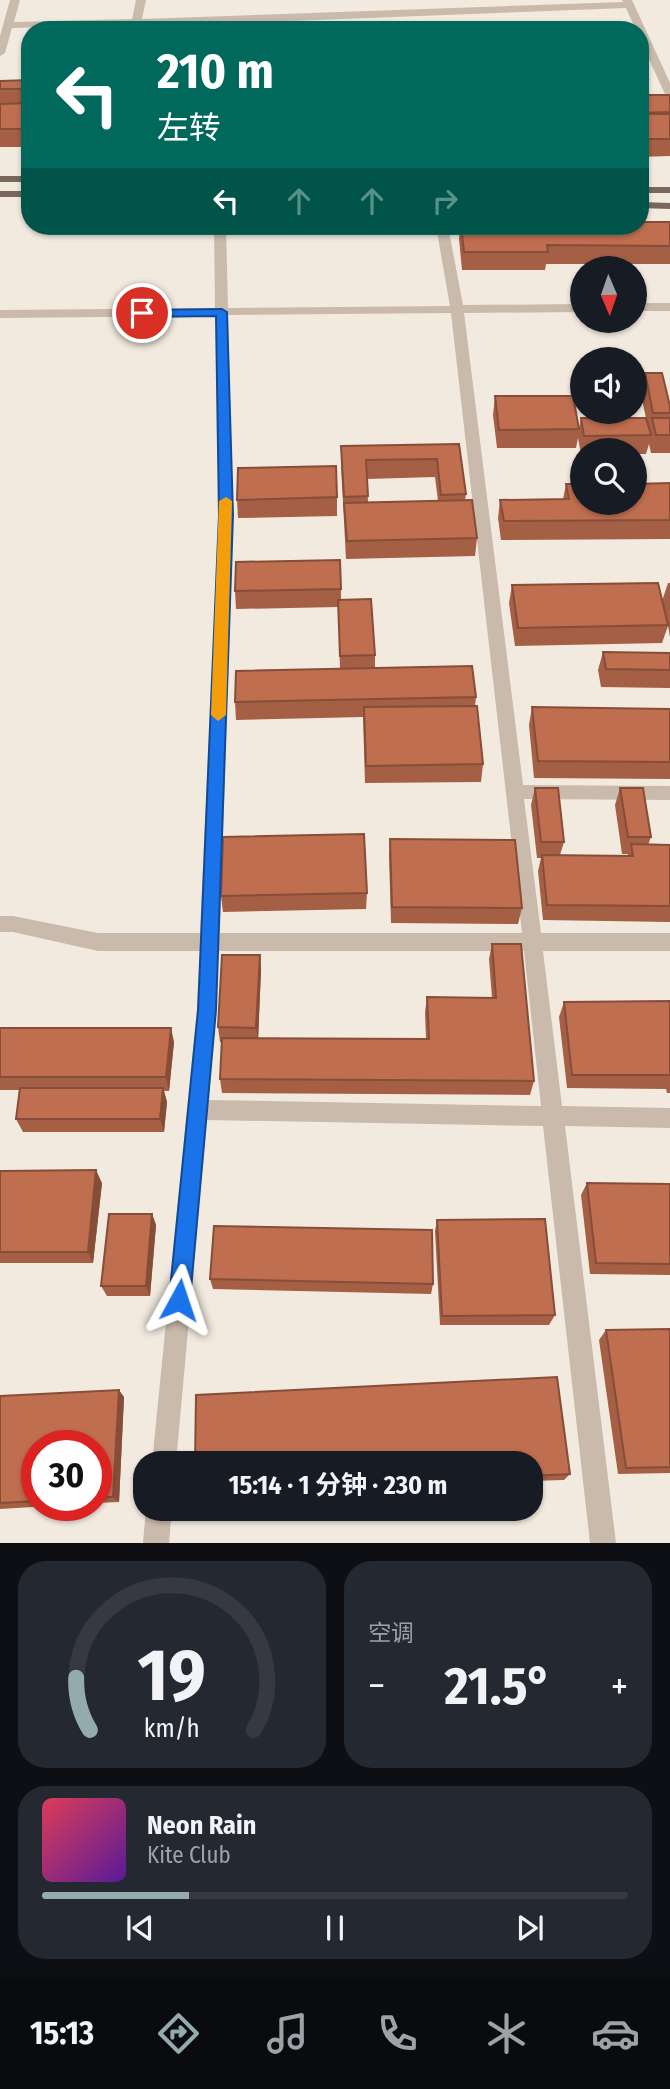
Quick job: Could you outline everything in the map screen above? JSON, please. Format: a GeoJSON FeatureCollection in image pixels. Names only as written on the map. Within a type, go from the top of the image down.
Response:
{"type":"FeatureCollection","features":[{"type":"Feature","properties":{"kind":"main road"},"geometry":{"type":"LineString","coordinates":[[0,179],[21,179]]}},
{"type":"Feature","properties":{"kind":"main road"},"geometry":{"type":"LineString","coordinates":[[649,190],[670,190]]}},
{"type":"Feature","properties":{"kind":"main road"},"geometry":{"type":"LineString","coordinates":[[0,194],[21,194]]}},
{"type":"Feature","properties":{"kind":"main road"},"geometry":{"type":"LineString","coordinates":[[649,205],[670,206]]}},
{"type":"Feature","properties":{"kind":"street"},"geometry":{"type":"LineString","coordinates":[[0,53],[15,0]]}},
{"type":"Feature","properties":{"kind":"street"},"geometry":{"type":"LineString","coordinates":[[136,21],[141,0]]}},
{"type":"Feature","properties":{"kind":"street"},"geometry":{"type":"LineString","coordinates":[[183,21],[628,2],[637,21]]}},
{"type":"Feature","properties":{"kind":"street"},"geometry":{"type":"LineString","coordinates":[[8,24],[21,24]]}},
{"type":"Feature","properties":{"kind":"street"},"geometry":{"type":"LineString","coordinates":[[649,47],[670,94]]}},
{"type":"Feature","properties":{"kind":"street"},"geometry":{"type":"LineString","coordinates":[[655,60],[670,60]]}},
{"type":"Feature","properties":{"kind":"street"},"geometry":{"type":"LineString","coordinates":[[165,1451],[207,1010],[226,515],[220,235]]}},
{"type":"Feature","properties":{"kind":"street"},"geometry":{"type":"LineString","coordinates":[[444,235],[457,309],[516,792],[603,1543]]}},
{"type":"Feature","properties":{"kind":"street"},"geometry":{"type":"LineString","coordinates":[[648,307],[670,306]]}},
{"type":"Feature","properties":{"kind":"street"},"geometry":{"type":"LineString","coordinates":[[0,314],[570,308]]}},
{"type":"Feature","properties":{"kind":"street"},"geometry":{"type":"LineString","coordinates":[[516,792],[670,793]]}},
{"type":"Feature","properties":{"kind":"street"},"geometry":{"type":"LineString","coordinates":[[0,924],[13,924],[98,942],[670,942]]}},
{"type":"Feature","properties":{"kind":"street"},"geometry":{"type":"LineString","coordinates":[[197,1110],[670,1118]]}},
{"type":"Feature","properties":{"kind":"street"},"geometry":{"type":"LineString","coordinates":[[156,1543],[158,1521]]}},
{"type":"Feature","properties":{"kind":"building"},"geometry":{"type":"Polygon","coordinates":[[[21,80],[21,89],[0,89],[0,81],[21,80]]]}},
{"type":"Feature","properties":{"kind":"building"},"geometry":{"type":"Polygon","coordinates":[[[649,95],[670,95],[670,112],[649,113],[649,95]]]}},
{"type":"Feature","properties":{"kind":"building"},"geometry":{"type":"Polygon","coordinates":[[[21,103],[21,129],[0,129],[0,104],[21,103]]]}},
{"type":"Feature","properties":{"kind":"building"},"geometry":{"type":"Polygon","coordinates":[[[649,114],[670,114],[670,139],[649,139],[649,114]]]}},
{"type":"Feature","properties":{"kind":"building"},"geometry":{"type":"Polygon","coordinates":[[[649,222],[670,222],[670,246],[547,245],[548,252],[464,252],[462,235],[649,235],[649,222]]]}},
{"type":"Feature","properties":{"kind":"building"},"geometry":{"type":"Polygon","coordinates":[[[647,373],[662,373],[670,413],[653,413],[647,373]]]}},
{"type":"Feature","properties":{"kind":"building"},"geometry":{"type":"Polygon","coordinates":[[[495,396],[570,396],[570,424],[578,424],[579,429],[499,430],[495,396]]]}},
{"type":"Feature","properties":{"kind":"building"},"geometry":{"type":"Polygon","coordinates":[[[652,418],[670,418],[670,435],[656,435],[652,418]]]}},
{"type":"Feature","properties":{"kind":"building"},"geometry":{"type":"Polygon","coordinates":[[[647,421],[651,435],[584,436],[582,424],[647,424],[647,421]]]}},
{"type":"Feature","properties":{"kind":"building"},"geometry":{"type":"Polygon","coordinates":[[[459,444],[466,494],[441,495],[437,459],[366,460],[368,496],[344,497],[341,446],[459,444]]]}},
{"type":"Feature","properties":{"kind":"building"},"geometry":{"type":"Polygon","coordinates":[[[336,466],[337,497],[237,500],[238,468],[336,466]]]}},
{"type":"Feature","properties":{"kind":"building"},"geometry":{"type":"Polygon","coordinates":[[[670,483],[670,520],[504,521],[500,500],[569,499],[566,484],[570,484],[570,515],[647,515],[647,484],[670,483]]]}},
{"type":"Feature","properties":{"kind":"building"},"geometry":{"type":"Polygon","coordinates":[[[472,500],[477,538],[347,541],[344,503],[472,500]]]}},
{"type":"Feature","properties":{"kind":"building"},"geometry":{"type":"Polygon","coordinates":[[[340,560],[341,589],[235,591],[236,562],[340,560]]]}},
{"type":"Feature","properties":{"kind":"building"},"geometry":{"type":"Polygon","coordinates":[[[658,583],[668,625],[518,628],[512,585],[658,583]]]}},
{"type":"Feature","properties":{"kind":"building"},"geometry":{"type":"Polygon","coordinates":[[[371,599],[375,655],[340,656],[338,600],[371,599]]]}},
{"type":"Feature","properties":{"kind":"building"},"geometry":{"type":"Polygon","coordinates":[[[603,652],[670,653],[670,670],[606,669],[603,652]]]}},
{"type":"Feature","properties":{"kind":"building"},"geometry":{"type":"Polygon","coordinates":[[[472,666],[476,697],[235,702],[236,671],[472,666]]]}},
{"type":"Feature","properties":{"kind":"building"},"geometry":{"type":"Polygon","coordinates":[[[477,706],[483,764],[366,766],[364,707],[477,706]]]}},
{"type":"Feature","properties":{"kind":"building"},"geometry":{"type":"Polygon","coordinates":[[[532,707],[670,709],[670,762],[538,761],[532,707]]]}},
{"type":"Feature","properties":{"kind":"building"},"geometry":{"type":"Polygon","coordinates":[[[535,788],[558,788],[564,842],[541,842],[535,788]]]}},
{"type":"Feature","properties":{"kind":"building"},"geometry":{"type":"Polygon","coordinates":[[[620,788],[643,788],[651,837],[628,837],[620,788]]]}},
{"type":"Feature","properties":{"kind":"building"},"geometry":{"type":"Polygon","coordinates":[[[364,834],[367,893],[221,896],[223,837],[364,834]]]}},
{"type":"Feature","properties":{"kind":"building"},"geometry":{"type":"Polygon","coordinates":[[[390,839],[515,840],[522,908],[392,907],[390,839]]]}},
{"type":"Feature","properties":{"kind":"building"},"geometry":{"type":"Polygon","coordinates":[[[631,844],[670,845],[670,906],[547,905],[542,855],[633,856],[631,844]]]}},
{"type":"Feature","properties":{"kind":"building"},"geometry":{"type":"Polygon","coordinates":[[[492,944],[521,944],[534,1081],[220,1079],[222,1038],[429,1039],[427,997],[496,998],[492,944]]]}},
{"type":"Feature","properties":{"kind":"building"},"geometry":{"type":"Polygon","coordinates":[[[222,955],[260,955],[256,1028],[218,1027],[222,955]]]}},
{"type":"Feature","properties":{"kind":"building"},"geometry":{"type":"Polygon","coordinates":[[[670,1001],[670,1075],[572,1075],[564,1002],[670,1001]]]}},
{"type":"Feature","properties":{"kind":"building"},"geometry":{"type":"Polygon","coordinates":[[[0,1028],[171,1028],[166,1077],[0,1077],[0,1028]]]}},
{"type":"Feature","properties":{"kind":"building"},"geometry":{"type":"Polygon","coordinates":[[[20,1088],[163,1088],[160,1119],[16,1119],[20,1088]]]}},
{"type":"Feature","properties":{"kind":"building"},"geometry":{"type":"Polygon","coordinates":[[[96,1170],[88,1252],[0,1252],[0,1171],[96,1170]]]}},
{"type":"Feature","properties":{"kind":"building"},"geometry":{"type":"Polygon","coordinates":[[[587,1183],[670,1184],[670,1264],[596,1263],[587,1183]]]}},
{"type":"Feature","properties":{"kind":"building"},"geometry":{"type":"Polygon","coordinates":[[[109,1214],[152,1214],[146,1286],[101,1286],[109,1214]]]}},
{"type":"Feature","properties":{"kind":"building"},"geometry":{"type":"Polygon","coordinates":[[[545,1219],[555,1315],[442,1316],[437,1220],[545,1219]]]}},
{"type":"Feature","properties":{"kind":"building"},"geometry":{"type":"Polygon","coordinates":[[[214,1226],[432,1230],[433,1284],[210,1279],[214,1226]]]}},
{"type":"Feature","properties":{"kind":"building"},"geometry":{"type":"Polygon","coordinates":[[[670,1329],[670,1467],[626,1468],[606,1330],[670,1329]]]}},
{"type":"Feature","properties":{"kind":"building"},"geometry":{"type":"Polygon","coordinates":[[[557,1377],[570,1474],[543,1475],[543,1451],[195,1451],[196,1395],[557,1377]]]}},
{"type":"Feature","properties":{"kind":"building"},"geometry":{"type":"Polygon","coordinates":[[[119,1390],[113,1497],[112,1430],[21,1430],[21,1502],[0,1503],[0,1396],[119,1390]]]}},
{"type":"Feature","properties":{"kind":"slow traffic"},"geometry":{"type":"LineString","coordinates":[[218,715],[226,501]]}},
{"type":"Feature","properties":{"kind":"route"},"geometry":{"type":"LineString","coordinates":[[142,313],[222,312],[226,515],[207,1010],[179,1300]]}}]}
